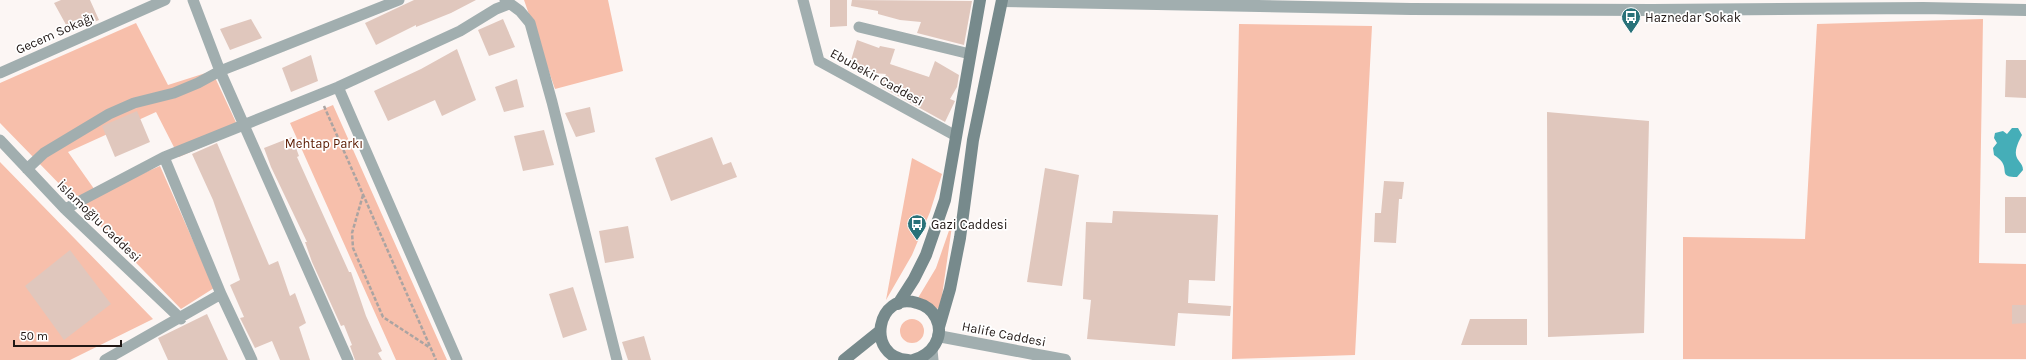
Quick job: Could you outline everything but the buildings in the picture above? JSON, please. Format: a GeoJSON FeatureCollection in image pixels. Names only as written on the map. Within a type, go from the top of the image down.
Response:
{"type":"FeatureCollection","features":[{"type":"Feature","properties":{"kind":"main road"},"geometry":{"type":"LineString","coordinates":[[898,304],[914,279],[937,227],[945,200],[980,0]]}},
{"type":"Feature","properties":{"kind":"main road"},"geometry":{"type":"LineString","coordinates":[[913,360],[932,355],[950,290],[960,238],[973,140],[1001,0]]}},
{"type":"Feature","properties":{"kind":"main road","name":"Ebubekir Caddesi"},"geometry":{"type":"LineString","coordinates":[[956,136],[973,140]]}},
{"type":"Feature","properties":{"kind":"main road"},"geometry":{"type":"LineString","coordinates":[[899,359],[886,350],[881,341],[880,331],[881,321],[887,312],[898,304],[904,302],[914,302],[923,304],[936,318],[938,332]]}},
{"type":"Feature","properties":{"kind":"main road"},"geometry":{"type":"LineString","coordinates":[[844,360],[880,331]]}},
{"type":"Feature","properties":{"kind":"street","name":"Gecem Sokağı"},"geometry":{"type":"LineString","coordinates":[[0,73],[165,0]]}},
{"type":"Feature","properties":{"kind":"street"},"geometry":{"type":"LineString","coordinates":[[193,0],[220,71],[348,360]]}},
{"type":"Feature","properties":{"kind":"street"},"geometry":{"type":"LineString","coordinates":[[27,168],[44,153],[109,114],[134,103],[174,93],[198,83],[220,71],[399,0]]}},
{"type":"Feature","properties":{"kind":"street","name":"Ebubekir Caddesi"},"geometry":{"type":"LineString","coordinates":[[803,0],[819,61],[956,136]]}},
{"type":"Feature","properties":{"kind":"street"},"geometry":{"type":"LineString","coordinates":[[1001,0],[1527,5],[1923,4],[2026,10]]}},
{"type":"Feature","properties":{"kind":"street"},"geometry":{"type":"LineString","coordinates":[[65,209],[164,157],[338,87],[460,31],[506,2],[520,11],[530,23],[552,102],[618,360]]}},
{"type":"Feature","properties":{"kind":"street"},"geometry":{"type":"LineString","coordinates":[[859,27],[970,54]]}},
{"type":"Feature","properties":{"kind":"street"},"geometry":{"type":"LineString","coordinates":[[338,87],[457,360]]}},
{"type":"Feature","properties":{"kind":"street","name":"İslamoğlu Caddesi"},"geometry":{"type":"LineString","coordinates":[[0,140],[65,209],[181,318]]}},
{"type":"Feature","properties":{"kind":"street"},"geometry":{"type":"LineString","coordinates":[[164,157],[222,294],[252,360]]}},
{"type":"Feature","properties":{"kind":"street"},"geometry":{"type":"LineString","coordinates":[[105,360],[222,294]]}},
{"type":"Feature","properties":{"kind":"street","name":"Halife Caddesi"},"geometry":{"type":"LineString","coordinates":[[938,332],[1035,357],[1064,360]]}},
{"type":"Feature","properties":{"kind":"path"},"geometry":{"type":"LineString","coordinates":[[319,95],[436,360]]}},
{"type":"Feature","properties":{"kind":"path"},"geometry":{"type":"LineString","coordinates":[[363,194],[352,233],[352,248],[382,317],[430,348]]}},
{"type":"Feature","properties":{"kind":"green space"},"geometry":{"type":"Polygon","coordinates":[[[524,0],[608,0],[623,71],[555,89],[524,0]]]}},
{"type":"Feature","properties":{"kind":"green space"},"geometry":{"type":"Polygon","coordinates":[[[1983,19],[1979,263],[2026,264],[2026,359],[1683,359],[1683,237],[1805,239],[1817,24],[1983,19]]]}},
{"type":"Feature","properties":{"kind":"green space"},"geometry":{"type":"Polygon","coordinates":[[[136,23],[168,85],[212,71],[240,131],[179,157],[156,112],[68,152],[97,193],[160,166],[214,288],[181,309],[0,123],[0,83],[136,23]]]}},
{"type":"Feature","properties":{"kind":"green space"},"geometry":{"type":"Polygon","coordinates":[[[1239,24],[1372,26],[1355,355],[1232,359],[1239,24]]]}},
{"type":"Feature","properties":{"kind":"green space","name":"Mehtap Parkı"},"geometry":{"type":"Polygon","coordinates":[[[333,105],[447,360],[396,360],[290,123],[333,105]]]}},
{"type":"Feature","properties":{"kind":"green space"},"geometry":{"type":"Polygon","coordinates":[[[912,158],[942,174],[930,212],[912,255],[886,300],[912,158]]]}},
{"type":"Feature","properties":{"kind":"green space"},"geometry":{"type":"Polygon","coordinates":[[[0,162],[153,319],[70,360],[0,360],[0,162]]]}},
{"type":"Feature","properties":{"kind":"green space"},"geometry":{"type":"Polygon","coordinates":[[[953,219],[940,310],[918,298],[936,268],[953,219]]]}},
{"type":"Feature","properties":{"kind":"green space"},"geometry":{"type":"Polygon","coordinates":[[[912,319],[917,320],[923,326],[923,336],[917,342],[912,343],[907,342],[901,336],[900,331],[901,326],[907,320],[912,319]]]}},
{"type":"Feature","properties":{"kind":"water"},"geometry":{"type":"Polygon","coordinates":[[[2012,128],[2018,128],[2022,135],[2016,152],[2023,170],[2017,177],[2006,175],[2004,165],[1994,155],[1993,148],[1997,143],[1994,138],[1995,133],[2003,131],[2007,134],[2012,128]]]}},
{"type":"Feature","properties":{"kind":"place","name":"Haznedar Sokak"},"geometry":{"type":"Point","coordinates":[1631,34]}},
{"type":"Feature","properties":{"kind":"place","name":"Gazi Caddesi"},"geometry":{"type":"Point","coordinates":[917,241]}}]}
